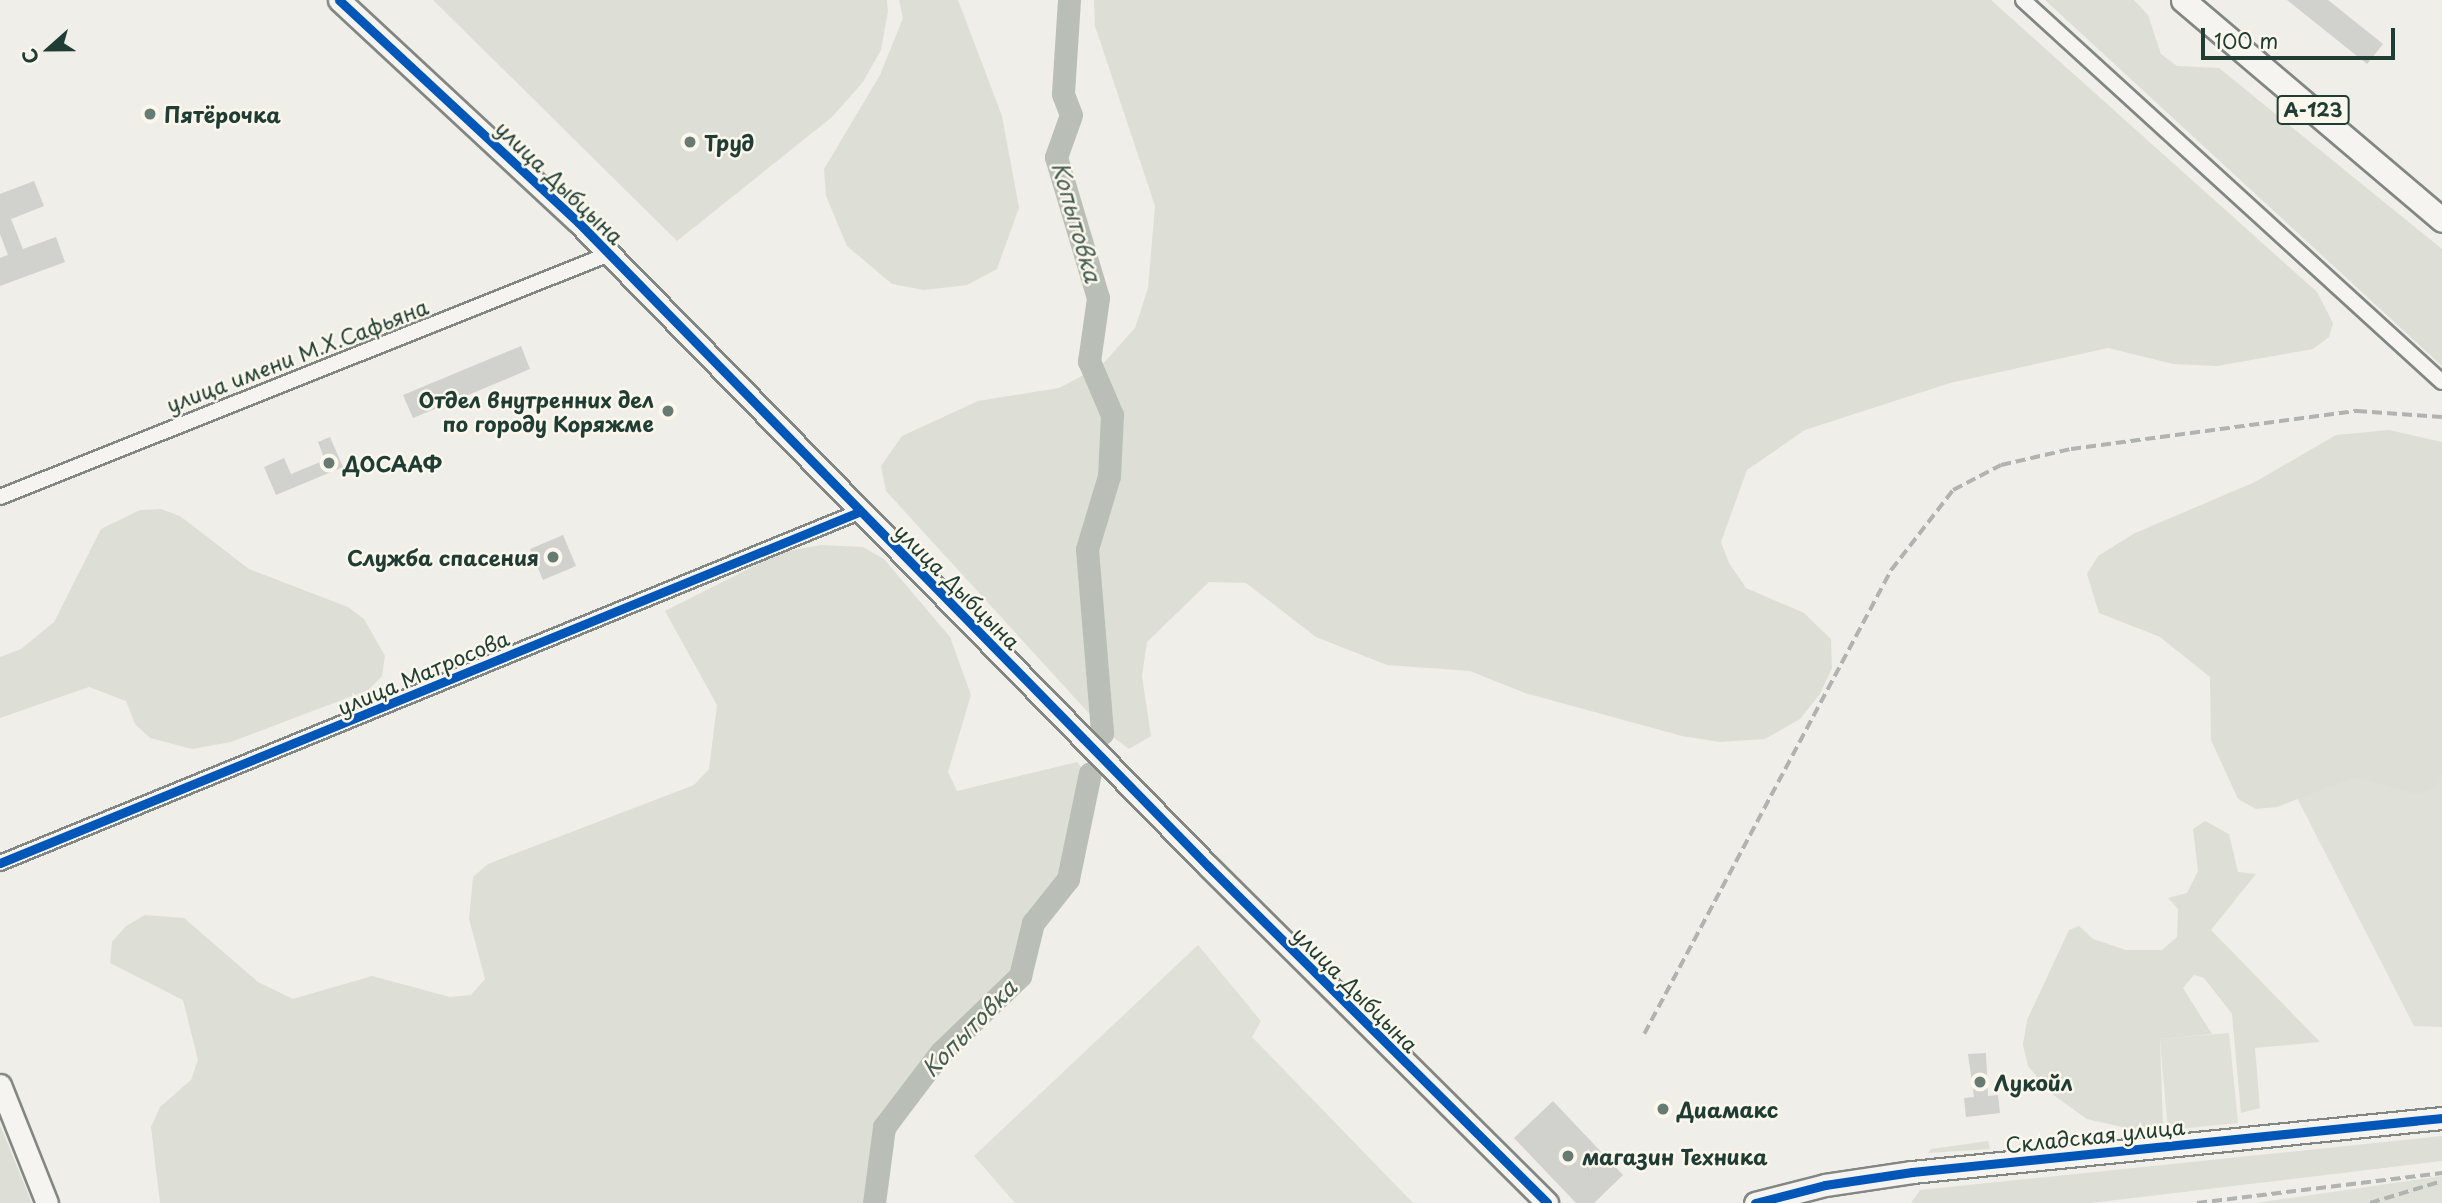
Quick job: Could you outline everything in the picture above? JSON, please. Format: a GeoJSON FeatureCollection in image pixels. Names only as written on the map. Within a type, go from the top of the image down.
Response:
{"type":"FeatureCollection","features":[{"type":"Feature","properties":{"kind":"main road","name":"А-123"},"geometry":{"type":"LineString","coordinates":[[2183,0],[2442,220]]}},
{"type":"Feature","properties":{"kind":"street","name":"улица Дыбцына"},"geometry":{"type":"LineString","coordinates":[[339,0],[609,254],[859,512],[1547,1203]]}},
{"type":"Feature","properties":{"kind":"street"},"geometry":{"type":"LineString","coordinates":[[2023,0],[2442,382]]}},
{"type":"Feature","properties":{"kind":"street","name":"улица имени М.Х.Сафьяна"},"geometry":{"type":"LineString","coordinates":[[0,496],[609,254]]}},
{"type":"Feature","properties":{"kind":"street","name":"улица Матросова"},"geometry":{"type":"LineString","coordinates":[[0,863],[859,512]]}},
{"type":"Feature","properties":{"kind":"street"},"geometry":{"type":"LineString","coordinates":[[0,1085],[47,1203]]}},
{"type":"Feature","properties":{"kind":"street","name":"Складская улица"},"geometry":{"type":"LineString","coordinates":[[1755,1203],[1825,1185],[1912,1172],[2442,1118]]}},
{"type":"Feature","properties":{"kind":"shaded area","name":"Труд"},"geometry":{"type":"Polygon","coordinates":[[[433,0],[887,0],[888,11],[881,50],[863,82],[832,117],[677,241],[433,0]]]}},
{"type":"Feature","properties":{"kind":"shaded area"},"geometry":{"type":"Polygon","coordinates":[[[899,0],[958,0],[1002,116],[1019,208],[997,269],[967,285],[924,290],[892,284],[847,246],[826,196],[824,169],[880,75],[903,18],[899,0]]]}},
{"type":"Feature","properties":{"kind":"shaded area"},"geometry":{"type":"Polygon","coordinates":[[[1094,0],[1991,0],[2317,292],[2333,323],[2329,337],[2313,349],[2217,366],[2173,364],[2108,348],[1950,383],[1805,430],[1747,470],[1721,542],[1729,563],[1746,588],[1804,613],[1831,639],[1832,668],[1820,694],[1800,719],[1765,739],[1720,742],[1682,736],[1525,693],[1470,671],[1387,665],[1316,637],[1246,583],[1209,582],[1147,642],[1142,676],[1151,736],[1129,749],[1106,732],[886,491],[881,466],[902,436],[978,401],[1059,388],[1102,365],[1135,328],[1148,288],[1155,206],[1095,26],[1094,0]]]}},
{"type":"Feature","properties":{"kind":"shaded area"},"geometry":{"type":"Polygon","coordinates":[[[2045,0],[2134,0],[2148,15],[2161,54],[2177,66],[2219,68],[2442,249],[2442,366],[2045,0]]]}},
{"type":"Feature","properties":{"kind":"shaded area"},"geometry":{"type":"Polygon","coordinates":[[[2389,430],[2442,442],[2442,772],[2436,788],[2416,794],[2355,777],[2277,807],[2256,809],[2238,799],[2211,740],[2210,677],[2160,637],[2099,613],[2087,574],[2098,556],[2135,533],[2255,482],[2336,435],[2389,430]]]}},
{"type":"Feature","properties":{"kind":"shaded area"},"geometry":{"type":"Polygon","coordinates":[[[161,509],[180,516],[249,569],[348,607],[364,619],[385,656],[382,676],[368,690],[231,742],[192,749],[150,738],[135,724],[126,701],[89,687],[0,718],[0,657],[21,649],[54,622],[101,529],[140,510],[161,509]]]}},
{"type":"Feature","properties":{"kind":"shaded area"},"geometry":{"type":"Polygon","coordinates":[[[821,545],[863,547],[884,559],[950,637],[971,695],[948,772],[957,791],[1077,762],[1090,776],[1092,797],[1040,937],[997,1011],[922,1093],[868,1175],[865,1203],[160,1203],[151,1127],[160,1107],[191,1080],[198,1060],[183,1000],[110,963],[112,942],[126,926],[145,915],[184,918],[258,982],[293,999],[372,976],[450,997],[471,995],[485,979],[469,919],[473,877],[488,864],[694,785],[709,769],[717,705],[665,611],[782,552],[821,545]]]}},
{"type":"Feature","properties":{"kind":"shaded area"},"geometry":{"type":"Polygon","coordinates":[[[2351,758],[2442,764],[2442,1027],[2414,1026],[2293,790],[2328,788],[2351,758]]]}},
{"type":"Feature","properties":{"kind":"shaded area"},"geometry":{"type":"Polygon","coordinates":[[[2205,821],[2229,834],[2238,872],[2256,874],[2211,930],[2320,1042],[2255,1048],[2260,1108],[2241,1113],[2232,1014],[2204,978],[2194,975],[2183,988],[2212,1034],[2160,1039],[2163,1125],[2131,1129],[2087,1119],[2052,1094],[2028,1066],[2023,1045],[2027,1020],[2069,930],[2079,926],[2093,939],[2126,950],[2162,950],[2177,937],[2178,909],[2168,898],[2187,893],[2198,871],[2193,829],[2205,821]]]}},
{"type":"Feature","properties":{"kind":"shaded area"},"geometry":{"type":"Polygon","coordinates":[[[1198,945],[1261,1021],[1252,1037],[1413,1203],[1015,1203],[974,1156],[1198,945]]]}},
{"type":"Feature","properties":{"kind":"shaded area"},"geometry":{"type":"Polygon","coordinates":[[[2229,1033],[2238,1123],[2168,1130],[2160,1039],[2229,1033]]]}},
{"type":"Feature","properties":{"kind":"shaded area"},"geometry":{"type":"Polygon","coordinates":[[[0,1125],[32,1203],[0,1203],[0,1125]]]}},
{"type":"Feature","properties":{"kind":"shaded area"},"geometry":{"type":"Polygon","coordinates":[[[2442,1136],[2442,1161],[2091,1203],[1911,1203],[1920,1190],[2442,1136]]]}},
{"type":"Feature","properties":{"kind":"shaded area"},"geometry":{"type":"Polygon","coordinates":[[[1988,1141],[1990,1149],[1928,1153],[1931,1149],[1988,1141]]]}},
{"type":"Feature","properties":{"kind":"shaded area"},"geometry":{"type":"Polygon","coordinates":[[[2442,1176],[2442,1203],[2256,1203],[2442,1176]]]}},
{"type":"Feature","properties":{"kind":"building"},"geometry":{"type":"Polygon","coordinates":[[[2287,0],[2328,0],[2383,44],[2367,64],[2287,0]]]}},
{"type":"Feature","properties":{"kind":"building"},"geometry":{"type":"Polygon","coordinates":[[[34,181],[44,206],[11,219],[23,249],[56,237],[65,262],[0,286],[0,258],[8,255],[0,234],[0,194],[34,181]]]}},
{"type":"Feature","properties":{"kind":"building"},"geometry":{"type":"Polygon","coordinates":[[[521,346],[530,369],[413,418],[403,395],[521,346]]]}},
{"type":"Feature","properties":{"kind":"building","name":"ДОСААФ"},"geometry":{"type":"Polygon","coordinates":[[[330,437],[343,467],[276,495],[264,467],[284,458],[291,474],[325,460],[318,442],[330,437]]]}},
{"type":"Feature","properties":{"kind":"building","name":"Служба спасения"},"geometry":{"type":"Polygon","coordinates":[[[563,535],[576,566],[543,580],[530,549],[563,535]]]}},
{"type":"Feature","properties":{"kind":"building","name":"Лукойл"},"geometry":{"type":"Polygon","coordinates":[[[1986,1053],[1988,1096],[1998,1095],[2000,1113],[1966,1117],[1964,1098],[1974,1097],[1968,1054],[1986,1053]]]}},
{"type":"Feature","properties":{"kind":"building","name":"магазин Техника"},"geometry":{"type":"Polygon","coordinates":[[[1553,1101],[1623,1175],[1594,1203],[1576,1203],[1514,1138],[1553,1101]]]}},
{"type":"Feature","properties":{"kind":"waterway","name":"Копытовка"},"geometry":{"type":"LineString","coordinates":[[1069,0],[1063,94],[1071,115],[1056,157],[1098,298],[1089,361],[1112,415],[1109,476],[1087,549],[1102,733]]}},
{"type":"Feature","properties":{"kind":"waterway","name":"Копытовка"},"geometry":{"type":"LineString","coordinates":[[874,1203],[884,1127],[941,1052],[1020,976],[1033,923],[1068,879],[1090,773]]}},
{"type":"Feature","properties":{"kind":"railway"},"geometry":{"type":"LineString","coordinates":[[1644,1034],[1891,570],[1953,490],[2001,465],[2071,449],[2357,411],[2442,417]]}},
{"type":"Feature","properties":{"kind":"railway"},"geometry":{"type":"LineString","coordinates":[[2197,1203],[2442,1173]]}},
{"type":"Feature","properties":{"kind":"railway"},"geometry":{"type":"LineString","coordinates":[[2370,1203],[2442,1181]]}},
{"type":"Feature","properties":{"kind":"cycle path"},"geometry":{"type":"LineString","coordinates":[[339,0],[578,222],[1208,866],[1547,1203]]}},
{"type":"Feature","properties":{"kind":"cycle path"},"geometry":{"type":"LineString","coordinates":[[0,863],[859,512]]}},
{"type":"Feature","properties":{"kind":"cycle path"},"geometry":{"type":"LineString","coordinates":[[1755,1203],[1825,1185],[1912,1172],[2442,1118]]}},
{"type":"Feature","properties":{"kind":"place","name":"Пятёрочка"},"geometry":{"type":"Point","coordinates":[150,114]}},
{"type":"Feature","properties":{"kind":"place","name":"Труд"},"geometry":{"type":"Point","coordinates":[690,142]}},
{"type":"Feature","properties":{"kind":"place","name":"Отдел внутренних дел по городу Коряжме"},"geometry":{"type":"Point","coordinates":[668,411]}},
{"type":"Feature","properties":{"kind":"place","name":"ДОСААФ"},"geometry":{"type":"Point","coordinates":[329,463]}},
{"type":"Feature","properties":{"kind":"place","name":"Служба спасения"},"geometry":{"type":"Point","coordinates":[553,557]}},
{"type":"Feature","properties":{"kind":"place","name":"Лукойл"},"geometry":{"type":"Point","coordinates":[1980,1082]}},
{"type":"Feature","properties":{"kind":"place","name":"Диамакс"},"geometry":{"type":"Point","coordinates":[1663,1109]}},
{"type":"Feature","properties":{"kind":"place","name":"магазин Техника"},"geometry":{"type":"Point","coordinates":[1568,1156]}}]}
